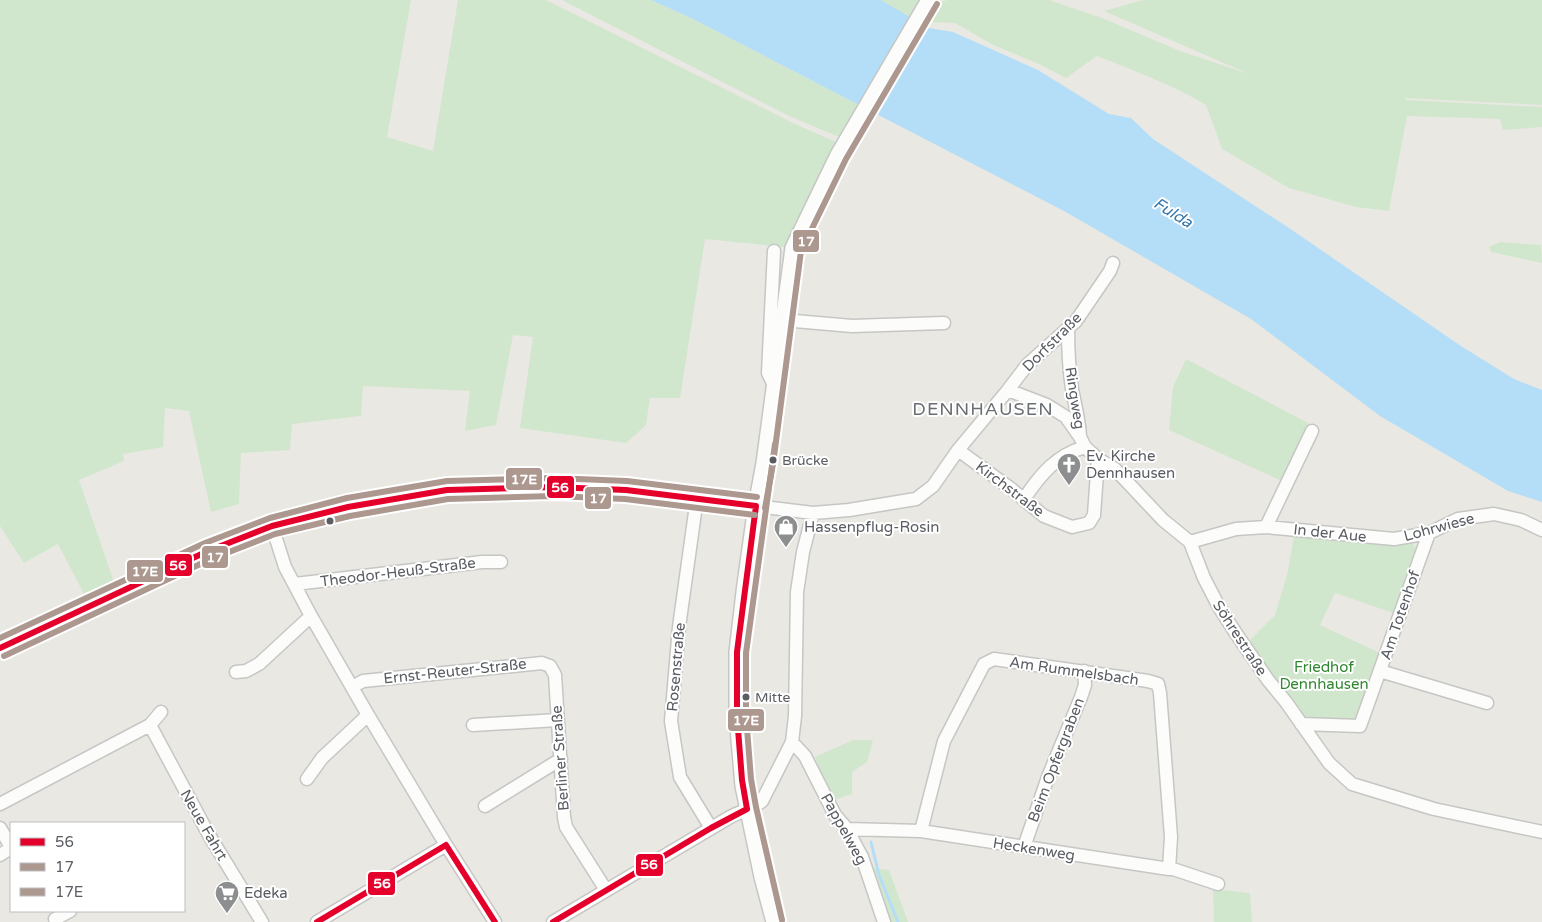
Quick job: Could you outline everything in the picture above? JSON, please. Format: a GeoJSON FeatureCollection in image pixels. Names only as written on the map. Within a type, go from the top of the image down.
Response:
{"type":"FeatureCollection","features":[{"type":"Feature","properties":{"kind":"street"},"geometry":{"type":"LineString","coordinates":[[774,922],[742,780],[737,716],[737,652],[793,248],[826,177],[929,0]]}},
{"type":"Feature","properties":{"kind":"street"},"geometry":{"type":"LineString","coordinates":[[774,252],[768,372],[774,385]]}},
{"type":"Feature","properties":{"kind":"street","name":"Dorfstraße"},"geometry":{"type":"LineString","coordinates":[[756,506],[813,513],[850,510],[916,499],[933,486],[958,450],[1027,365],[1068,329],[1094,296],[1113,263]]}},
{"type":"Feature","properties":{"kind":"street"},"geometry":{"type":"LineString","coordinates":[[783,320],[852,326],[944,323]]}},
{"type":"Feature","properties":{"kind":"street","name":"Ringweg"},"geometry":{"type":"LineString","coordinates":[[1068,329],[1072,388],[1078,412],[1082,442]]}},
{"type":"Feature","properties":{"kind":"street","name":"Söhrestraße"},"geometry":{"type":"LineString","coordinates":[[1008,390],[1048,405],[1066,417],[1082,442],[1098,459],[1115,469],[1164,520],[1190,542],[1204,578],[1219,607],[1268,680],[1329,763],[1352,784],[1434,809],[1542,832]]}},
{"type":"Feature","properties":{"kind":"street"},"geometry":{"type":"LineString","coordinates":[[1266,527],[1312,431]]}},
{"type":"Feature","properties":{"kind":"street"},"geometry":{"type":"LineString","coordinates":[[1024,499],[1043,473],[1082,442]]}},
{"type":"Feature","properties":{"kind":"street","name":"Kirchstraße"},"geometry":{"type":"LineString","coordinates":[[958,450],[1044,516],[1072,527],[1089,523],[1094,515],[1098,459]]}},
{"type":"Feature","properties":{"kind":"street"},"geometry":{"type":"LineString","coordinates":[[0,648],[208,551],[272,526],[348,506],[447,490],[553,487],[626,490],[756,506]]}},
{"type":"Feature","properties":{"kind":"street","name":"Rosenstraße"},"geometry":{"type":"LineString","coordinates":[[697,498],[679,627],[671,721],[680,777],[711,828]]}},
{"type":"Feature","properties":{"kind":"street"},"geometry":{"type":"LineString","coordinates":[[553,922],[711,828],[756,806],[762,801],[792,742],[795,716],[797,592],[803,552],[813,513]]}},
{"type":"Feature","properties":{"kind":"street","name":"Lohrwiese"},"geometry":{"type":"LineString","coordinates":[[1394,539],[1429,533],[1458,519],[1494,514],[1521,520],[1542,530]]}},
{"type":"Feature","properties":{"kind":"street"},"geometry":{"type":"LineString","coordinates":[[272,526],[285,566],[311,616],[368,715],[494,922]]}},
{"type":"Feature","properties":{"kind":"street","name":"In der Aue"},"geometry":{"type":"LineString","coordinates":[[1190,542],[1236,529],[1266,527],[1394,539]]}},
{"type":"Feature","properties":{"kind":"street","name":"Am Totenhof"},"geometry":{"type":"LineString","coordinates":[[1301,724],[1360,726],[1429,533]]}},
{"type":"Feature","properties":{"kind":"street","name":"Theodor-Heuß-Straße"},"geometry":{"type":"LineString","coordinates":[[295,584],[482,562],[501,562]]}},
{"type":"Feature","properties":{"kind":"street"},"geometry":{"type":"LineString","coordinates":[[236,672],[246,671],[259,664],[311,616]]}},
{"type":"Feature","properties":{"kind":"street","name":"Am Rummelsbach"},"geometry":{"type":"LineString","coordinates":[[921,831],[944,742],[984,664],[994,659],[1148,681],[1158,684],[1160,693],[1171,837],[1169,870]]}},
{"type":"Feature","properties":{"kind":"street","name":"Ernst-Reuter-Straße"},"geometry":{"type":"LineString","coordinates":[[352,687],[363,680],[542,663],[550,666],[555,675]]}},
{"type":"Feature","properties":{"kind":"street","name":"Beim Opfergraben"},"geometry":{"type":"LineString","coordinates":[[1024,847],[1048,777],[1081,697],[1084,671]]}},
{"type":"Feature","properties":{"kind":"street"},"geometry":{"type":"LineString","coordinates":[[1380,671],[1487,703]]}},
{"type":"Feature","properties":{"kind":"street","name":"Berliner Straße"},"geometry":{"type":"LineString","coordinates":[[555,675],[566,828],[606,890]]}},
{"type":"Feature","properties":{"kind":"street"},"geometry":{"type":"LineString","coordinates":[[0,804],[150,725],[161,712]]}},
{"type":"Feature","properties":{"kind":"street"},"geometry":{"type":"LineString","coordinates":[[307,779],[322,758],[368,715]]}},
{"type":"Feature","properties":{"kind":"street"},"geometry":{"type":"LineString","coordinates":[[473,725],[558,720]]}},
{"type":"Feature","properties":{"kind":"street","name":"Neue Fahrt"},"geometry":{"type":"LineString","coordinates":[[150,725],[209,835],[262,922]]}},
{"type":"Feature","properties":{"kind":"street","name":"Pappelweg"},"geometry":{"type":"LineString","coordinates":[[792,742],[805,756],[835,815],[847,829],[862,857],[884,922]]}},
{"type":"Feature","properties":{"kind":"street"},"geometry":{"type":"LineString","coordinates":[[485,806],[561,759]]}},
{"type":"Feature","properties":{"kind":"street"},"geometry":{"type":"LineString","coordinates":[[0,828],[10,846]]}},
{"type":"Feature","properties":{"kind":"street","name":"Heckenweg"},"geometry":{"type":"LineString","coordinates":[[847,829],[921,831],[1169,870],[1170,868],[1218,884]]}},
{"type":"Feature","properties":{"kind":"street"},"geometry":{"type":"LineString","coordinates":[[317,922],[446,845]]}},
{"type":"Feature","properties":{"kind":"street"},"geometry":{"type":"LineString","coordinates":[[54,917],[67,912]]}},
{"type":"Feature","properties":{"kind":"green space"},"geometry":{"type":"Polygon","coordinates":[[[0,0],[411,0],[387,137],[433,151],[458,0],[546,0],[795,124],[836,142],[838,155],[793,248],[705,239],[680,398],[650,398],[646,425],[626,443],[520,428],[533,337],[513,335],[496,425],[465,431],[470,391],[363,386],[361,416],[292,424],[290,450],[241,453],[239,504],[211,512],[189,411],[165,408],[163,447],[123,454],[124,461],[79,480],[115,585],[86,598],[58,544],[24,563],[0,526],[0,0]]]}},
{"type":"Feature","properties":{"kind":"green space"},"geometry":{"type":"Polygon","coordinates":[[[562,0],[651,0],[693,19],[859,105],[839,137],[789,116],[562,0]]]}},
{"type":"Feature","properties":{"kind":"green space"},"geometry":{"type":"Polygon","coordinates":[[[881,0],[919,0],[911,18],[881,0]]]}},
{"type":"Feature","properties":{"kind":"green space"},"geometry":{"type":"Polygon","coordinates":[[[947,0],[1049,0],[1102,18],[1180,51],[1249,74],[1104,11],[1143,0],[1542,0],[1542,105],[1405,98],[1406,100],[1542,107],[1542,127],[1503,130],[1500,119],[1407,116],[1389,211],[1356,207],[1289,188],[1222,149],[1206,105],[1152,78],[1097,56],[1066,78],[1039,64],[993,45],[955,23],[929,22],[937,3],[947,0]]]}},
{"type":"Feature","properties":{"kind":"green space"},"geometry":{"type":"Polygon","coordinates":[[[1500,242],[1541,245],[1542,263],[1491,252],[1489,247],[1500,242]]]}},
{"type":"Feature","properties":{"kind":"green space"},"geometry":{"type":"Polygon","coordinates":[[[1186,359],[1312,425],[1284,482],[1169,430],[1173,387],[1186,359]]]}},
{"type":"Feature","properties":{"kind":"green space","name":"Friedhof Dennhausen"},"geometry":{"type":"Polygon","coordinates":[[[1294,536],[1412,543],[1418,551],[1396,614],[1335,593],[1320,625],[1380,653],[1355,723],[1302,722],[1246,644],[1275,615],[1287,575],[1294,536]]]}},
{"type":"Feature","properties":{"kind":"green space"},"geometry":{"type":"Polygon","coordinates":[[[853,740],[873,740],[867,762],[852,772],[852,794],[831,801],[815,757],[853,740]]]}},
{"type":"Feature","properties":{"kind":"green space"},"geometry":{"type":"Polygon","coordinates":[[[871,868],[889,870],[908,922],[890,922],[871,868]]]}},
{"type":"Feature","properties":{"kind":"green space"},"geometry":{"type":"Polygon","coordinates":[[[1213,889],[1250,893],[1252,922],[1214,922],[1213,889]]]}},
{"type":"Feature","properties":{"kind":"water","name":"Fulda"},"geometry":{"type":"Polygon","coordinates":[[[651,0],[881,0],[929,28],[953,32],[1038,70],[1109,114],[1131,118],[1153,139],[1292,230],[1461,346],[1514,379],[1542,390],[1542,502],[1508,491],[1380,416],[1251,319],[1064,211],[693,19],[651,0]]]}},
{"type":"Feature","properties":{"kind":"waterway"},"geometry":{"type":"LineString","coordinates":[[871,842],[879,875],[898,922]]}},
{"type":"Feature","properties":{"kind":"transit line","name":"17"},"geometry":{"type":"LineString","coordinates":[[765,508],[773,464],[801,251],[846,159],[937,4]]}},
{"type":"Feature","properties":{"kind":"transit line","name":"17E"},"geometry":{"type":"LineString","coordinates":[[775,444],[746,653],[746,716],[751,779],[782,920]]}},
{"type":"Feature","properties":{"kind":"transit line","name":"17E"},"geometry":{"type":"LineString","coordinates":[[0,638],[205,543],[270,518],[347,498],[447,481],[553,478],[627,481],[757,497]]}},
{"type":"Feature","properties":{"kind":"transit line","name":"56"},"geometry":{"type":"LineString","coordinates":[[0,648],[208,551],[272,526],[348,507],[447,490],[553,487],[626,490],[756,506]]}},
{"type":"Feature","properties":{"kind":"transit line","name":"17"},"geometry":{"type":"LineString","coordinates":[[4,656],[211,559],[275,534],[350,516],[448,499],[553,496],[625,499],[755,515]]}},
{"type":"Feature","properties":{"kind":"transit line","name":"56"},"geometry":{"type":"LineString","coordinates":[[747,809],[742,780],[737,716],[737,652],[756,506]]}},
{"type":"Feature","properties":{"kind":"transit line","name":"56"},"geometry":{"type":"LineString","coordinates":[[553,922],[711,828],[747,809]]}},
{"type":"Feature","properties":{"kind":"transit line","name":"56"},"geometry":{"type":"LineString","coordinates":[[446,845],[495,922]]}},
{"type":"Feature","properties":{"kind":"transit line","name":"56"},"geometry":{"type":"LineString","coordinates":[[317,922],[446,845]]}},
{"type":"Feature","properties":{"kind":"place","name":"Brücke"},"geometry":{"type":"Point","coordinates":[773,460]}},
{"type":"Feature","properties":{"kind":"place","name":"Ev. Kirche Dennhausen"},"geometry":{"type":"Point","coordinates":[1069,486]}},
{"type":"Feature","properties":{"kind":"place","name":"Hassenpflug-Rosin"},"geometry":{"type":"Point","coordinates":[786,548]}},
{"type":"Feature","properties":{"kind":"place","name":"Mitte"},"geometry":{"type":"Point","coordinates":[746,697]}},
{"type":"Feature","properties":{"kind":"place","name":"Edeka"},"geometry":{"type":"Point","coordinates":[227,914]}},
{"type":"Feature","properties":{"kind":"district","name":"DENNHAUSEN"},"geometry":{"type":"Point","coordinates":[983,409]}}]}
